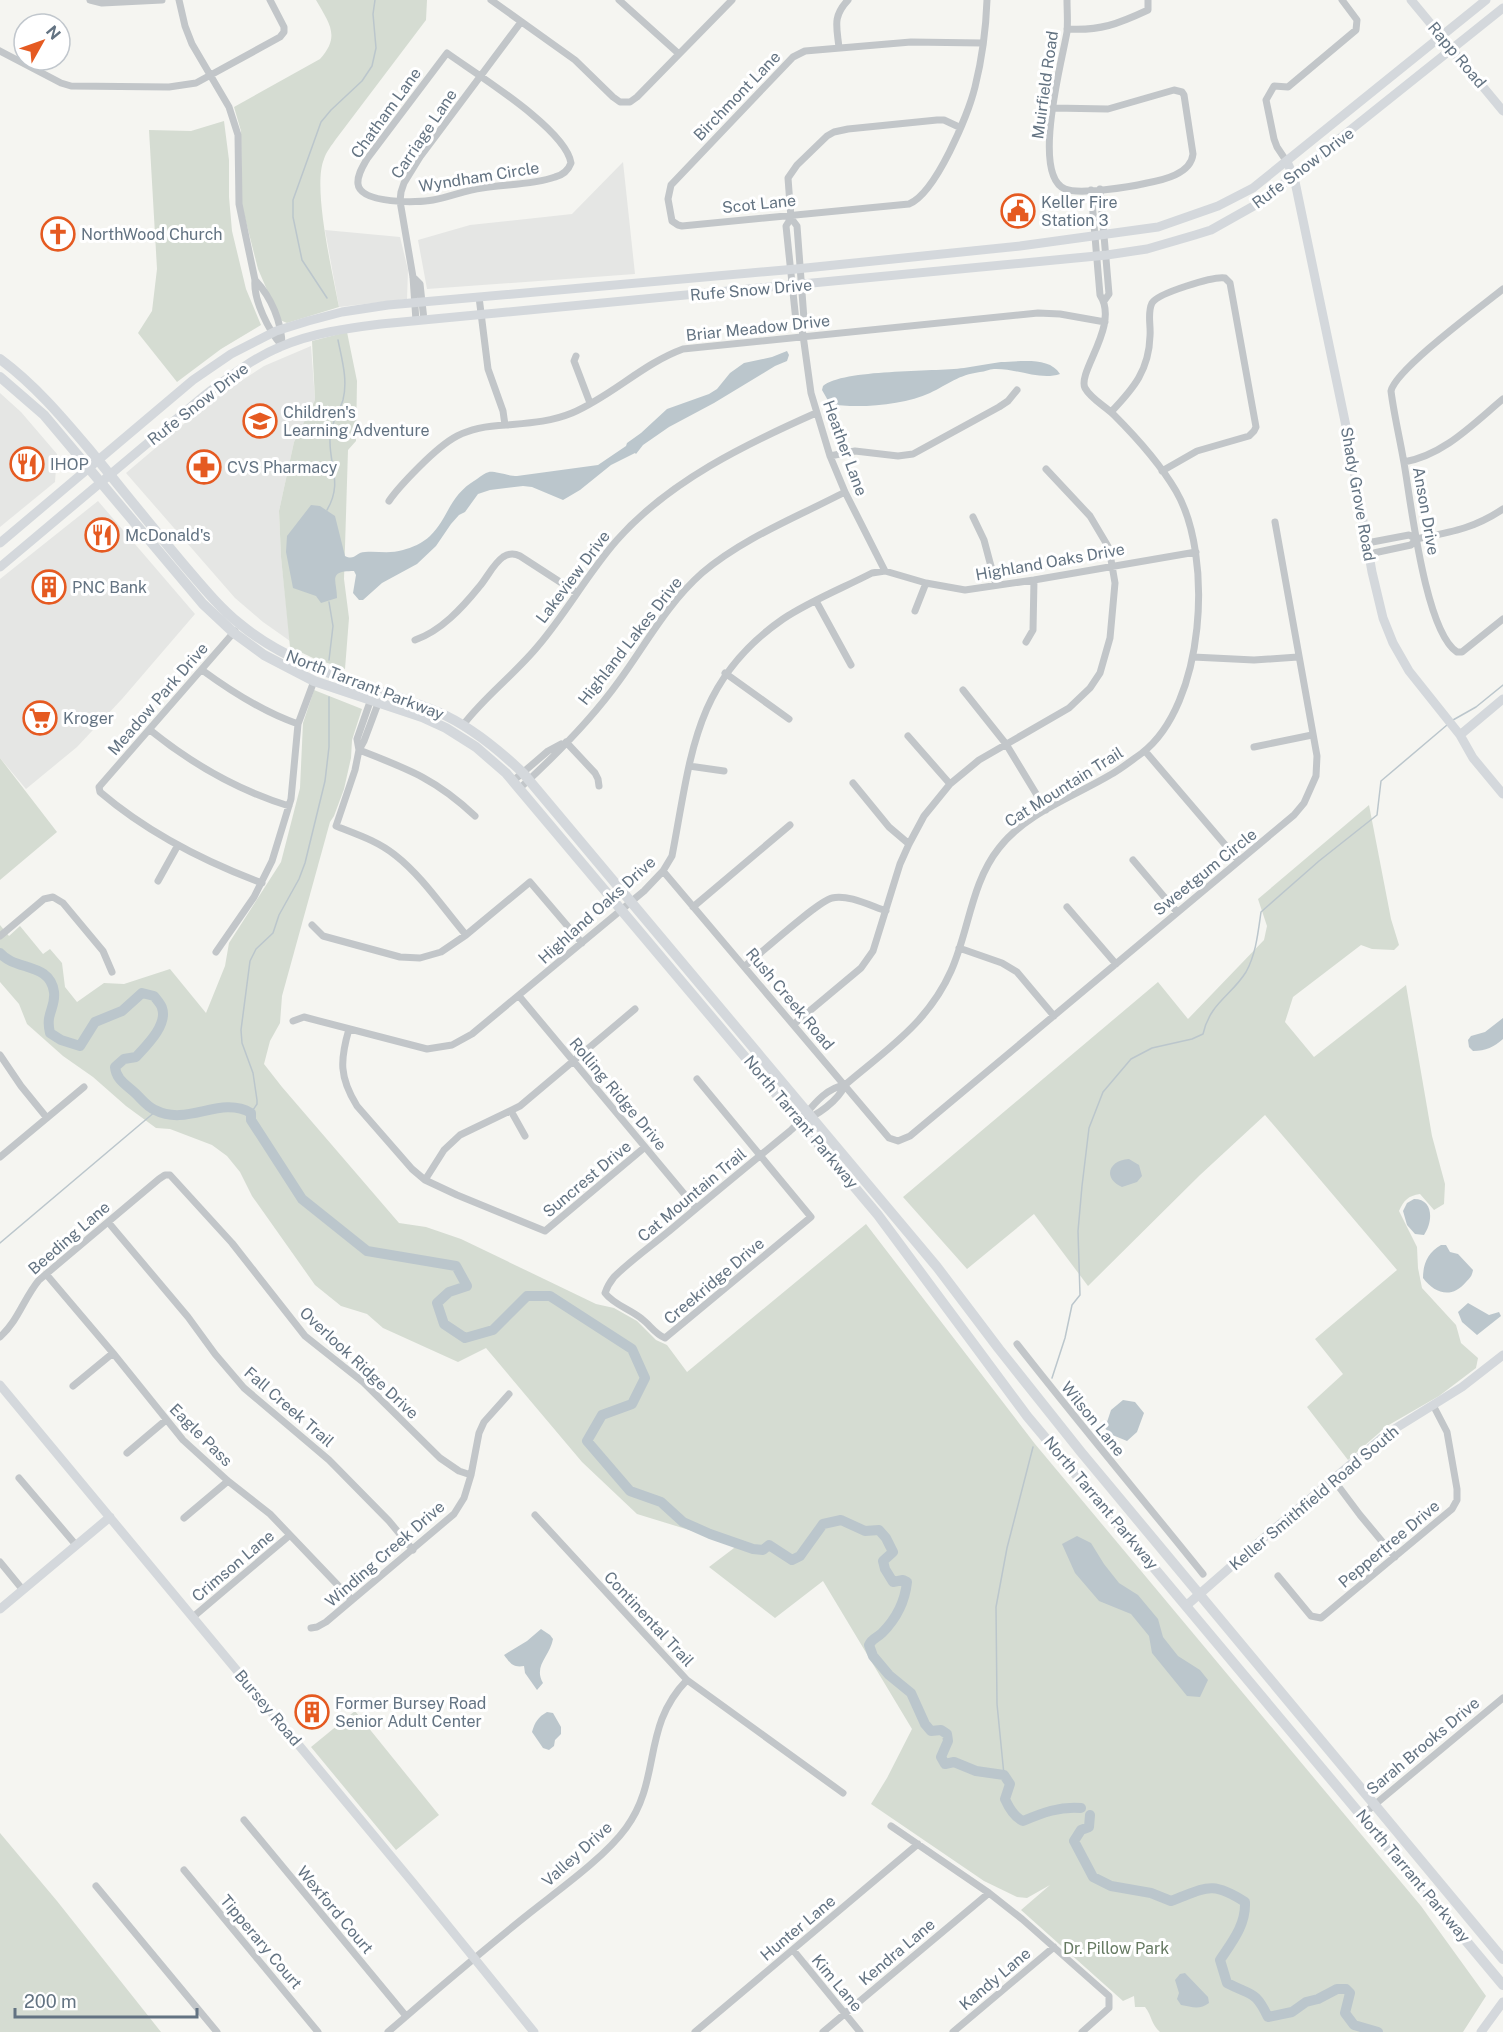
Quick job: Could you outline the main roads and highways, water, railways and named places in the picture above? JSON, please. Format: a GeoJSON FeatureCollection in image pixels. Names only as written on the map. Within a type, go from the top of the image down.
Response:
{"type":"FeatureCollection","features":[{"type":"Feature","properties":{"kind":"main road","name":"Rapp Road"},"geometry":{"type":"LineString","coordinates":[[1411,0],[1503,111]]}},
{"type":"Feature","properties":{"kind":"main road","name":"Rufe Snow Drive"},"geometry":{"type":"LineString","coordinates":[[0,543],[193,380],[231,354],[282,330],[342,312],[1020,246],[1158,227],[1200,213],[1253,188],[1486,0]]}},
{"type":"Feature","properties":{"kind":"main road","name":"Rufe Snow Drive"},"geometry":{"type":"LineString","coordinates":[[0,567],[206,395],[241,368],[282,346],[353,328],[1102,256],[1155,247],[1211,230],[1259,204],[1503,8]]}},
{"type":"Feature","properties":{"kind":"main road","name":"Shady Grove Road"},"geometry":{"type":"LineString","coordinates":[[1287,162],[1294,177],[1347,431],[1381,611],[1393,643],[1409,670],[1457,731],[1468,752],[1503,794]]}},
{"type":"Feature","properties":{"kind":"main road"},"geometry":{"type":"LineString","coordinates":[[586,288],[587,305]]}},
{"type":"Feature","properties":{"kind":"main road","name":"North Tarrant Parkway"},"geometry":{"type":"LineString","coordinates":[[0,359],[14,369],[48,402],[224,610],[237,629],[295,660],[377,695],[460,737],[490,759],[517,785],[801,1121],[878,1215],[1028,1416],[1503,1985]]}},
{"type":"Feature","properties":{"kind":"main road","name":"North Tarrant Parkway"},"geometry":{"type":"LineString","coordinates":[[0,377],[44,416],[203,604],[237,629],[264,655],[314,681],[377,695],[440,713],[491,744],[526,776],[937,1267],[999,1349],[1137,1519],[1503,1959]]}},
{"type":"Feature","properties":{"kind":"main road"},"geometry":{"type":"LineString","coordinates":[[162,556],[171,549]]}},
{"type":"Feature","properties":{"kind":"main road"},"geometry":{"type":"LineString","coordinates":[[1457,731],[1503,699]]}},
{"type":"Feature","properties":{"kind":"main road","name":"Keller Smithfield Road South"},"geometry":{"type":"LineString","coordinates":[[1187,1605],[1388,1433],[1462,1387],[1503,1355]]}},
{"type":"Feature","properties":{"kind":"main road","name":"Bursey Road"},"geometry":{"type":"LineString","coordinates":[[0,1385],[534,2032]]}},
{"type":"Feature","properties":{"kind":"main road"},"geometry":{"type":"LineString","coordinates":[[0,1609],[110,1517]]}},
{"type":"Feature","properties":{"kind":"main road"},"geometry":{"type":"LineString","coordinates":[[1281,1720],[1295,1708]]}},
{"type":"Feature","properties":{"kind":"main road"},"geometry":{"type":"LineString","coordinates":[[1481,2032],[1503,2002]]}},
{"type":"Feature","properties":{"kind":"waterway"},"geometry":{"type":"LineString","coordinates":[[327,298],[302,260],[293,217],[293,200],[321,122],[362,81],[372,66],[376,48],[373,14],[375,0]]}},
{"type":"Feature","properties":{"kind":"waterway"},"geometry":{"type":"LineString","coordinates":[[327,510],[332,500],[335,483],[330,434],[343,400],[345,385],[338,340]]}},
{"type":"Feature","properties":{"kind":"waterway"},"geometry":{"type":"LineString","coordinates":[[329,602],[333,626],[329,660]]}},
{"type":"Feature","properties":{"kind":"waterway"},"geometry":{"type":"LineString","coordinates":[[1453,720],[1476,707],[1503,685]]}},
{"type":"Feature","properties":{"kind":"waterway"},"geometry":{"type":"LineString","coordinates":[[251,1113],[257,1100],[253,1073],[242,1043],[241,1030],[250,961],[256,949],[273,933],[279,915],[305,863],[325,781],[329,747],[329,697]]}},
{"type":"Feature","properties":{"kind":"waterway"},"geometry":{"type":"LineString","coordinates":[[1052,1378],[1065,1338],[1072,1305],[1080,1295],[1078,1231],[1082,1186],[1089,1128],[1103,1092],[1131,1059],[1152,1048],[1192,1039],[1203,1034],[1206,1023],[1216,1007],[1246,972],[1256,943],[1261,912],[1319,861],[1377,815],[1381,781],[1447,725]]}},
{"type":"Feature","properties":{"kind":"waterway"},"geometry":{"type":"LineString","coordinates":[[0,953],[6,959],[39,971],[46,976],[54,992],[49,1020],[50,1033],[61,1040],[80,1046],[95,1022],[122,1011],[142,993],[154,996],[162,1008],[162,1021],[155,1035],[136,1057],[124,1059],[115,1067],[122,1081],[149,1106],[167,1114],[192,1114],[228,1107],[239,1108],[251,1113],[251,1120],[302,1199],[367,1251],[456,1266],[467,1286],[449,1292],[437,1303],[444,1324],[465,1338],[493,1330],[527,1296],[550,1296],[632,1349],[645,1378],[632,1404],[602,1415],[587,1441],[630,1491],[661,1502],[683,1522],[710,1534],[753,1549],[763,1550],[769,1545],[792,1560],[800,1556],[823,1524],[841,1520],[865,1531],[879,1530],[893,1552],[883,1561],[885,1569],[893,1582],[903,1580],[907,1582],[896,1616],[869,1645],[873,1656],[889,1675],[911,1693],[925,1724],[931,1731],[941,1730],[947,1734],[948,1741],[941,1757],[945,1764],[954,1762],[976,1771],[1004,1775],[1010,1784],[1005,1799],[1012,1812],[1023,1821],[1058,1809],[1081,1808]]}},
{"type":"Feature","properties":{"kind":"waterway"},"geometry":{"type":"LineString","coordinates":[[0,1243],[156,1111]]}},
{"type":"Feature","properties":{"kind":"waterway"},"geometry":{"type":"LineString","coordinates":[[1004,1775],[997,1704],[996,1607],[1007,1548],[1033,1447]]}},
{"type":"Feature","properties":{"kind":"waterway"},"geometry":{"type":"LineString","coordinates":[[1090,1815],[1089,1827],[1081,1830],[1074,1841],[1093,1877],[1111,1886],[1151,1893],[1171,1901],[1208,1888],[1224,1891],[1245,1902],[1241,1926],[1220,1960],[1227,1983],[1256,1998],[1268,2017],[1292,2012],[1306,2002],[1318,1999],[1337,1989],[1346,1989],[1350,1993],[1345,2013],[1354,2025],[1378,2032]]}},
{"type":"Feature","properties":{"kind":"place","name":"Keller Fire Station 3"},"geometry":{"type":"Point","coordinates":[1018,211]}},
{"type":"Feature","properties":{"kind":"place","name":"NorthWood Church"},"geometry":{"type":"Point","coordinates":[58,234]}},
{"type":"Feature","properties":{"kind":"place","name":"Children's Learning Adventure"},"geometry":{"type":"Point","coordinates":[260,421]}},
{"type":"Feature","properties":{"kind":"place","name":"IHOP"},"geometry":{"type":"Point","coordinates":[27,464]}},
{"type":"Feature","properties":{"kind":"place","name":"CVS Pharmacy"},"geometry":{"type":"Point","coordinates":[204,467]}},
{"type":"Feature","properties":{"kind":"place","name":"McDonald's"},"geometry":{"type":"Point","coordinates":[102,535]}},
{"type":"Feature","properties":{"kind":"place","name":"PNC Bank"},"geometry":{"type":"Point","coordinates":[49,587]}},
{"type":"Feature","properties":{"kind":"place","name":"Kroger"},"geometry":{"type":"Point","coordinates":[40,718]}},
{"type":"Feature","properties":{"kind":"place","name":"Former Bursey Road Senior Adult Center"},"geometry":{"type":"Point","coordinates":[312,1712]}},
{"type":"Feature","properties":{"kind":"park label","name":"Dr. Pillow Park"},"geometry":{"type":"Point","coordinates":[1116,1948]}}]}
